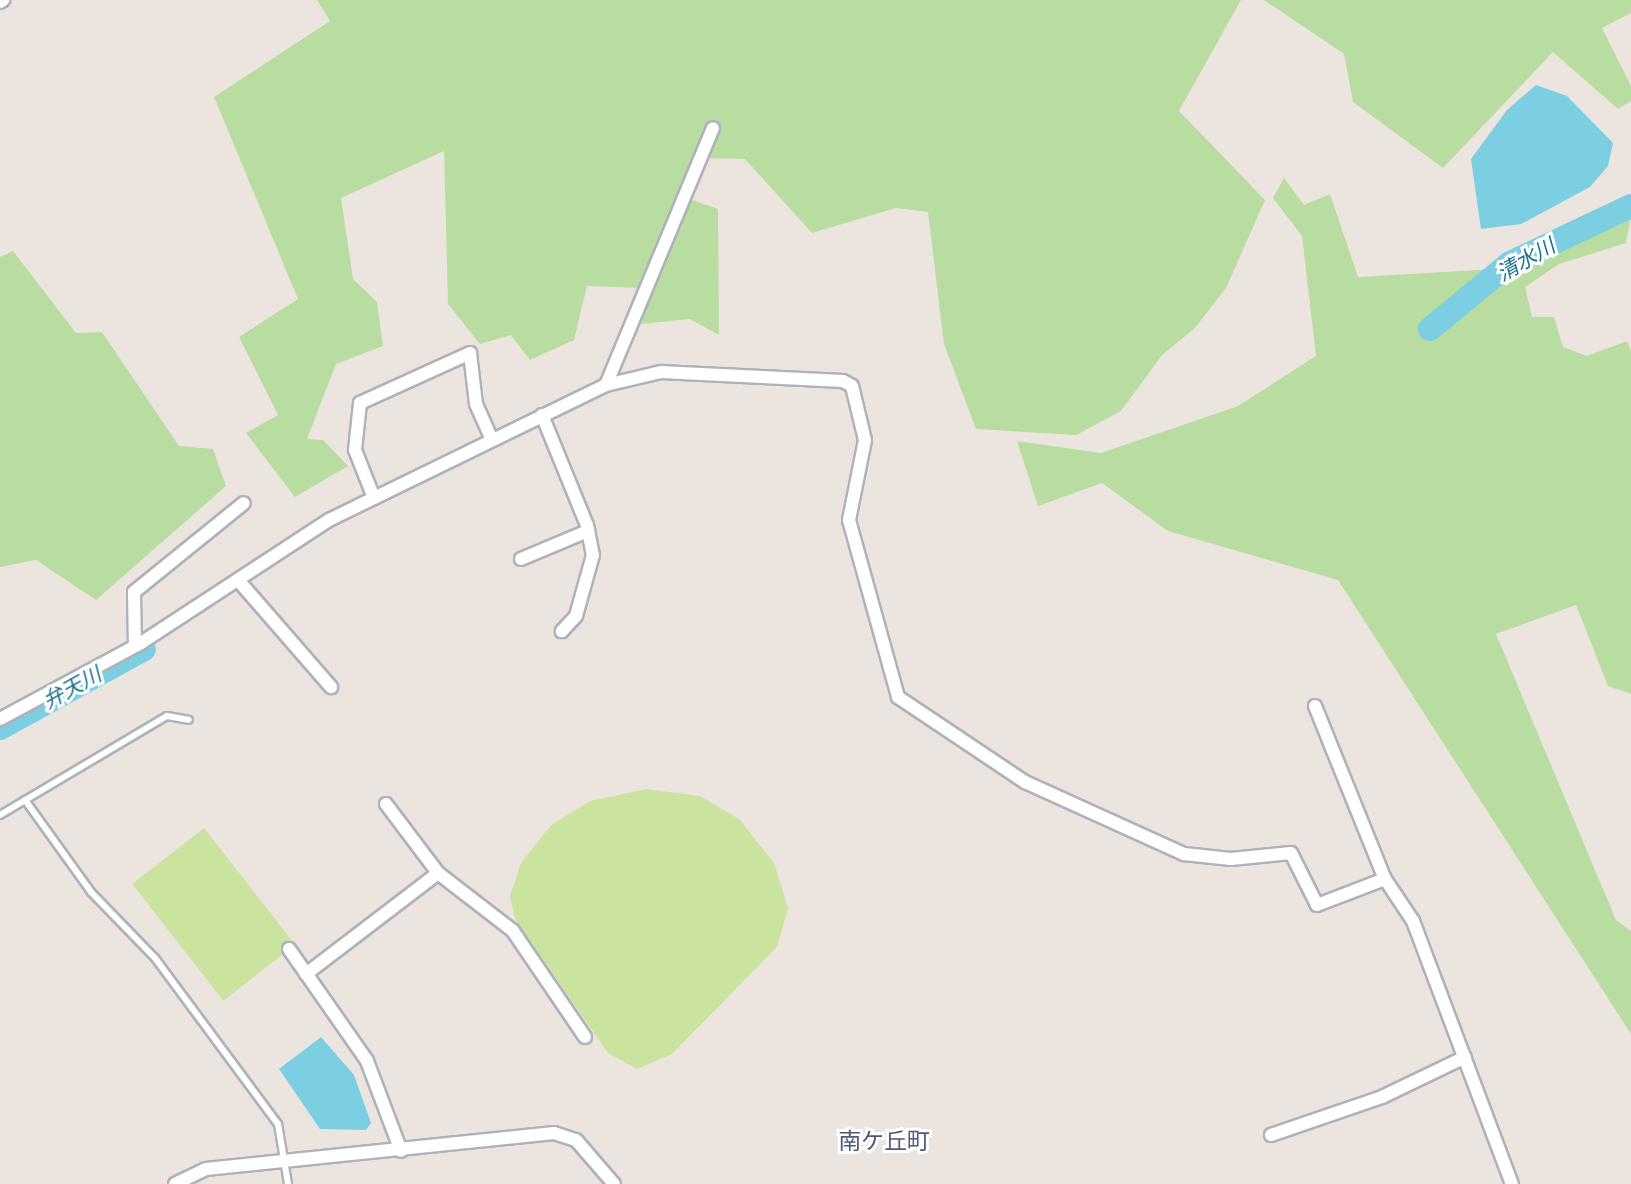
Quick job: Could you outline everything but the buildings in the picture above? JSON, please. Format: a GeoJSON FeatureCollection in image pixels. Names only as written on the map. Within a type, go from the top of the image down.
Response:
{"type":"FeatureCollection","features":[{"type":"Feature","properties":{"kind":"street"},"geometry":{"type":"LineString","coordinates":[[606,385],[713,128]]}},
{"type":"Feature","properties":{"kind":"street"},"geometry":{"type":"LineString","coordinates":[[374,498],[355,450],[360,403],[470,353],[476,404],[492,440]]}},
{"type":"Feature","properties":{"kind":"street"},"geometry":{"type":"LineString","coordinates":[[0,719],[135,646],[374,498],[542,415],[606,385],[662,372],[729,371],[852,386],[865,440],[849,520],[898,697],[1025,782],[1184,854],[1231,859],[1291,853],[1317,905],[1385,879]]}},
{"type":"Feature","properties":{"kind":"street"},"geometry":{"type":"LineString","coordinates":[[542,415],[588,531],[593,555],[576,616],[562,631]]}},
{"type":"Feature","properties":{"kind":"street"},"geometry":{"type":"LineString","coordinates":[[135,646],[134,592],[244,503]]}},
{"type":"Feature","properties":{"kind":"street"},"geometry":{"type":"LineString","coordinates":[[521,559],[588,531]]}},
{"type":"Feature","properties":{"kind":"street"},"geometry":{"type":"LineString","coordinates":[[238,580],[331,687]]}},
{"type":"Feature","properties":{"kind":"street"},"geometry":{"type":"LineString","coordinates":[[1315,706],[1385,879],[1413,921],[1512,1184]]}},
{"type":"Feature","properties":{"kind":"street"},"geometry":{"type":"LineString","coordinates":[[386,804],[438,873],[513,931],[585,1037]]}},
{"type":"Feature","properties":{"kind":"street"},"geometry":{"type":"LineString","coordinates":[[306,974],[438,873]]}},
{"type":"Feature","properties":{"kind":"street"},"geometry":{"type":"LineString","coordinates":[[289,949],[367,1061],[401,1151]]}},
{"type":"Feature","properties":{"kind":"street"},"geometry":{"type":"LineString","coordinates":[[1271,1135],[1382,1097],[1465,1057]]}},
{"type":"Feature","properties":{"kind":"street"},"geometry":{"type":"LineString","coordinates":[[175,1184],[206,1169],[401,1151],[554,1133],[576,1140],[614,1184]]}},
{"type":"Feature","properties":{"kind":"lane"},"geometry":{"type":"LineString","coordinates":[[0,815],[167,716],[189,720]]}},
{"type":"Feature","properties":{"kind":"lane"},"geometry":{"type":"LineString","coordinates":[[25,800],[91,892],[155,958],[278,1124],[287,1161],[289,1184]]}},
{"type":"Feature","properties":{"kind":"green space"},"geometry":{"type":"Polygon","coordinates":[[[317,0],[1241,0],[1179,111],[1265,200],[1226,288],[1195,328],[1162,355],[1121,411],[1076,435],[976,429],[944,344],[928,212],[896,208],[812,233],[745,159],[694,158],[681,196],[718,209],[719,335],[690,319],[640,324],[642,288],[587,286],[574,340],[530,360],[511,335],[480,344],[448,304],[444,151],[341,198],[353,279],[377,302],[383,346],[336,364],[307,439],[323,440],[348,466],[295,497],[246,433],[278,415],[239,337],[298,299],[214,97],[330,21],[317,0]]]}},
{"type":"Feature","properties":{"kind":"green space"},"geometry":{"type":"Polygon","coordinates":[[[1264,0],[1631,0],[1631,13],[1602,28],[1631,86],[1631,101],[1618,109],[1553,52],[1443,168],[1353,102],[1344,54],[1264,0]]]}},
{"type":"Feature","properties":{"kind":"green space"},"geometry":{"type":"Polygon","coordinates":[[[1284,178],[1304,205],[1330,194],[1358,277],[1531,267],[1631,215],[1626,243],[1559,264],[1525,287],[1532,317],[1554,317],[1563,347],[1587,356],[1627,341],[1631,351],[1631,694],[1608,686],[1576,605],[1496,634],[1616,920],[1631,931],[1631,1034],[1338,580],[1168,531],[1102,483],[1038,506],[1017,441],[1101,453],[1238,406],[1316,356],[1302,236],[1273,198],[1284,178]]]}},
{"type":"Feature","properties":{"kind":"green space"},"geometry":{"type":"Polygon","coordinates":[[[13,251],[76,333],[102,332],[179,446],[213,449],[226,486],[96,600],[36,560],[0,567],[0,257],[13,251]]]}},
{"type":"Feature","properties":{"kind":"green space"},"geometry":{"type":"Polygon","coordinates":[[[646,789],[700,796],[739,819],[774,863],[788,908],[777,947],[672,1054],[637,1069],[608,1053],[515,919],[510,896],[521,863],[551,825],[590,801],[646,789]]]}},
{"type":"Feature","properties":{"kind":"green space"},"geometry":{"type":"Polygon","coordinates":[[[204,828],[295,945],[223,1001],[132,884],[204,828]]]}},
{"type":"Feature","properties":{"kind":"water"},"geometry":{"type":"Polygon","coordinates":[[[1536,85],[1567,96],[1613,143],[1608,166],[1590,187],[1521,224],[1481,229],[1471,159],[1507,110],[1536,85]]]}},
{"type":"Feature","properties":{"kind":"water"},"geometry":{"type":"Polygon","coordinates":[[[321,1037],[354,1075],[371,1123],[366,1130],[320,1129],[279,1069],[321,1037]]]}},
{"type":"Feature","properties":{"kind":"waterway","name":"清水川"},"geometry":{"type":"LineString","coordinates":[[1430,329],[1510,263],[1631,206]]}},
{"type":"Feature","properties":{"kind":"waterway","name":"弁天川"},"geometry":{"type":"LineString","coordinates":[[0,728],[144,649]]}},
{"type":"Feature","properties":{"kind":"district","name":"南ケ丘町"},"geometry":{"type":"Point","coordinates":[884,1142]}}]}
